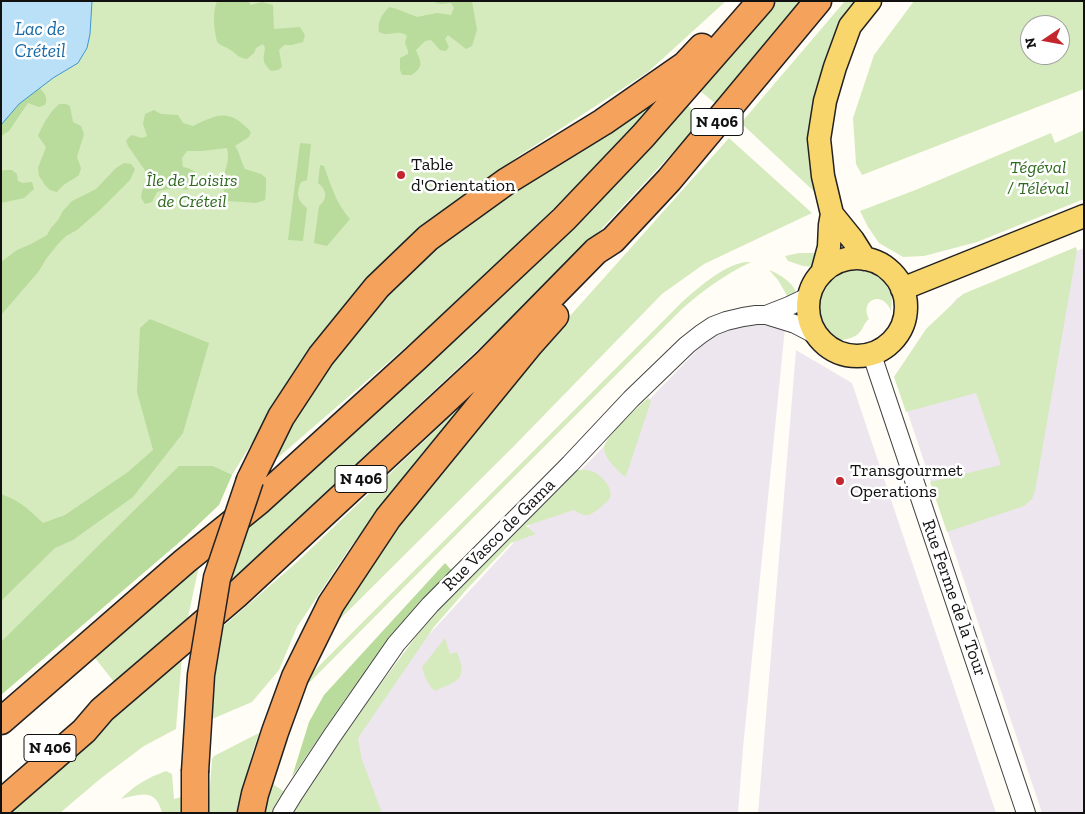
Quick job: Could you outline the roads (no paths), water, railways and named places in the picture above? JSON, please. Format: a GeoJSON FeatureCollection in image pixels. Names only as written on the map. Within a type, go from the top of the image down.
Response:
{"type":"FeatureCollection","features":[{"type":"Feature","properties":{"kind":"highway"},"geometry":{"type":"LineString","coordinates":[[195,813],[195,772],[201,675],[216,578],[250,480],[281,417],[321,356],[377,287],[428,238],[507,181],[603,122],[685,65],[746,1]]}},
{"type":"Feature","properties":{"kind":"highway","name":"N 406"},"geometry":{"type":"LineString","coordinates":[[1,722],[185,561],[258,502],[401,372],[564,219],[643,136],[761,1]]}},
{"type":"Feature","properties":{"kind":"highway","name":"N 406"},"geometry":{"type":"LineString","coordinates":[[1,789],[79,724],[102,710],[235,596],[486,363],[596,251],[613,240],[669,180],[818,1]]}},
{"type":"Feature","properties":{"kind":"highway"},"geometry":{"type":"LineString","coordinates":[[251,813],[273,737],[295,677],[331,604],[388,518],[530,344],[606,258],[613,240]]}},
{"type":"Feature","properties":{"kind":"highway"},"geometry":{"type":"LineString","coordinates":[[1,803],[84,731],[102,710]]}},
{"type":"Feature","properties":{"kind":"main road"},"geometry":{"type":"LineString","coordinates":[[822,273],[829,247],[832,214],[823,176],[819,139],[825,100],[850,26],[870,1]]}},
{"type":"Feature","properties":{"kind":"main road"},"geometry":{"type":"LineString","coordinates":[[832,214],[853,240],[865,259]]}},
{"type":"Feature","properties":{"kind":"main road"},"geometry":{"type":"LineString","coordinates":[[902,290],[1084,216]]}},
{"type":"Feature","properties":{"kind":"main road"},"geometry":{"type":"LineString","coordinates":[[857,258],[865,259],[880,264],[887,269],[898,282],[906,305],[902,327],[887,345],[872,354],[854,356],[834,350],[818,336],[810,320],[808,304],[814,284],[828,268],[842,261],[857,258]]}},
{"type":"Feature","properties":{"kind":"street","name":"Rue Vasco de Gama"},"geometry":{"type":"LineString","coordinates":[[282,813],[322,751],[396,644],[430,605],[585,449],[631,399],[687,345],[712,326],[743,317],[766,315],[810,296]]}},
{"type":"Feature","properties":{"kind":"street","name":"Rue Vasco de Gama"},"geometry":{"type":"LineString","coordinates":[[766,315],[794,324],[818,336]]}},
{"type":"Feature","properties":{"kind":"street","name":"Rue Ferme de la Tour"},"geometry":{"type":"LineString","coordinates":[[872,354],[1026,813]]}},
{"type":"Feature","properties":{"kind":"water","name":"Lac de Créteil"},"geometry":{"type":"Polygon","coordinates":[[[1,1],[92,1],[90,34],[87,48],[78,63],[53,78],[19,104],[1,125],[1,1]]]}},
{"type":"Feature","properties":{"kind":"place","name":"Table d'Orientation"},"geometry":{"type":"Point","coordinates":[401,175]}},
{"type":"Feature","properties":{"kind":"place","name":"Transgourmet Operations"},"geometry":{"type":"Point","coordinates":[840,481]}},
{"type":"Feature","properties":{"kind":"park label","name":"Tégéval / Téléval"},"geometry":{"type":"Point","coordinates":[1038,178]}},
{"type":"Feature","properties":{"kind":"park label","name":"Île de Loisirs de Créteil"},"geometry":{"type":"Point","coordinates":[192,191]}}]}
